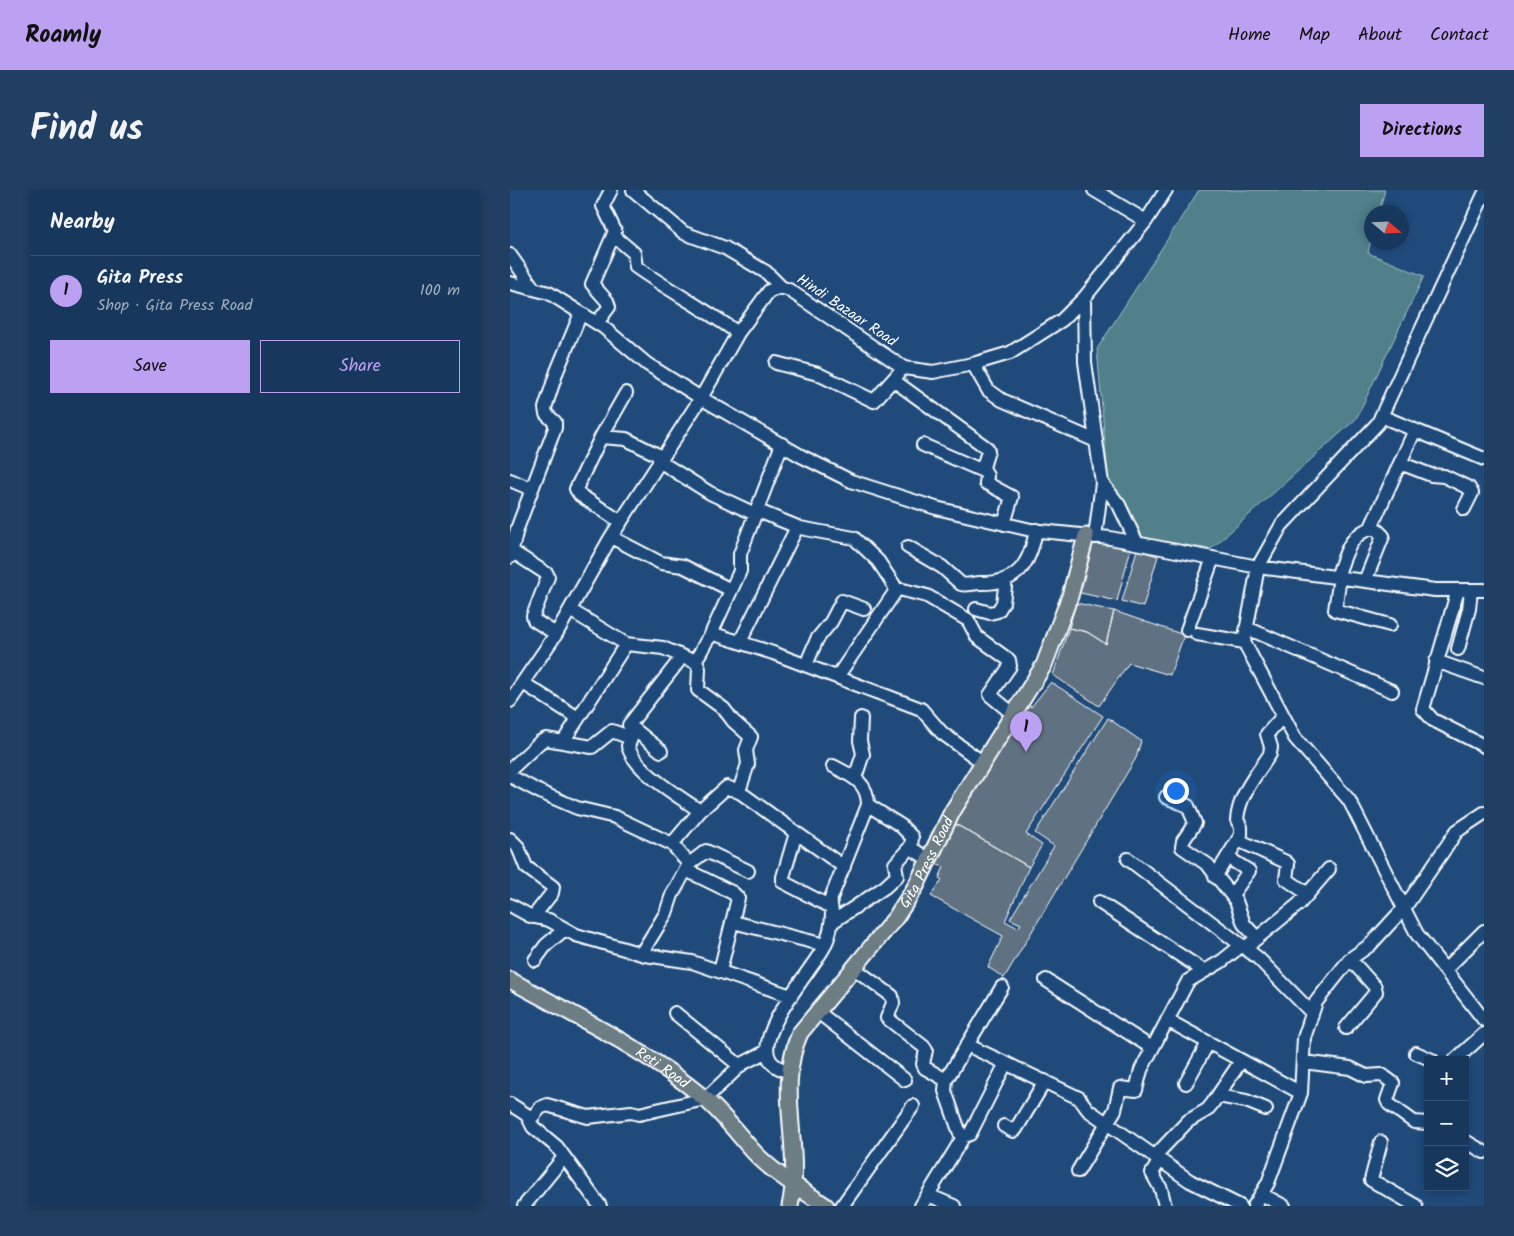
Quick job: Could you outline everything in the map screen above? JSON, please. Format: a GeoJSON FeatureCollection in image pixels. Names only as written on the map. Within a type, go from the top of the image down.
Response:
{"type":"FeatureCollection","features":[{"type":"Feature","properties":{"kind":"main road","name":"Gita Press Road"},"geometry":{"type":"LineString","coordinates":[[790,1206],[795,1184],[789,1072],[794,1047],[800,1033],[855,969],[896,917],[916,886],[952,812],[1044,665],[1052,648],[1091,536]]}},
{"type":"Feature","properties":{"kind":"main road","name":"Reti Road"},"geometry":{"type":"LineString","coordinates":[[510,980],[656,1061],[706,1099],[734,1126],[754,1152],[826,1206]]}},
{"type":"Feature","properties":{"kind":"street"},"geometry":{"type":"LineString","coordinates":[[597,323],[607,311],[608,304],[592,284],[614,236],[614,227],[603,206],[611,190]]}},
{"type":"Feature","properties":{"kind":"street"},"geometry":{"type":"LineString","coordinates":[[633,190],[684,233],[725,248],[766,272],[781,287]]}},
{"type":"Feature","properties":{"kind":"street"},"geometry":{"type":"LineString","coordinates":[[1094,190],[1146,221]]}},
{"type":"Feature","properties":{"kind":"street","name":"Hindi Bazaar Road"},"geometry":{"type":"LineString","coordinates":[[510,702],[556,634],[610,537],[701,398],[738,333],[769,291],[781,287],[822,310],[904,368],[933,372],[973,364],[1010,353],[1040,336],[1062,320],[1084,298],[1146,221],[1166,190]]}},
{"type":"Feature","properties":{"kind":"street"},"geometry":{"type":"LineString","coordinates":[[1484,194],[1378,423],[1281,526],[1258,567],[1244,642],[1295,738],[1349,800],[1405,907],[1417,934],[1484,1020]]}},
{"type":"Feature","properties":{"kind":"street"},"geometry":{"type":"LineString","coordinates":[[614,236],[634,253],[636,267],[678,296],[698,304],[738,333]]}},
{"type":"Feature","properties":{"kind":"street"},"geometry":{"type":"LineString","coordinates":[[510,255],[534,289]]}},
{"type":"Feature","properties":{"kind":"street"},"geometry":{"type":"LineString","coordinates":[[510,283],[549,293],[597,323],[647,364],[701,398],[851,481],[936,508],[1036,530],[1137,543],[1258,567],[1436,590],[1478,590],[1469,609],[1458,648]]}},
{"type":"Feature","properties":{"kind":"street"},"geometry":{"type":"LineString","coordinates":[[1084,298],[1085,362],[1102,483],[1091,536]]}},
{"type":"Feature","properties":{"kind":"street"},"geometry":{"type":"LineString","coordinates":[[556,634],[534,620],[533,616],[548,577],[547,574],[510,552],[555,428],[555,422],[546,414],[545,408],[557,371],[581,313]]}},
{"type":"Feature","properties":{"kind":"street"},"geometry":{"type":"LineString","coordinates":[[776,363],[818,374],[874,401],[904,368]]}},
{"type":"Feature","properties":{"kind":"street"},"geometry":{"type":"LineString","coordinates":[[973,364],[988,390],[1002,400],[1096,441]]}},
{"type":"Feature","properties":{"kind":"street"},"geometry":{"type":"LineString","coordinates":[[893,380],[985,446],[988,451],[983,471],[989,485],[1012,497],[1004,524]]}},
{"type":"Feature","properties":{"kind":"street"},"geometry":{"type":"LineString","coordinates":[[621,522],[580,495],[576,489],[601,437],[626,392]]}},
{"type":"Feature","properties":{"kind":"street"},"geometry":{"type":"LineString","coordinates":[[1382,416],[1484,459]]}},
{"type":"Feature","properties":{"kind":"street"},"geometry":{"type":"LineString","coordinates":[[1372,528],[1415,430]]}},
{"type":"Feature","properties":{"kind":"street"},"geometry":{"type":"LineString","coordinates":[[601,437],[626,439],[661,459],[703,489],[756,512],[797,527],[854,538],[876,558],[895,588],[927,596],[968,620],[977,637],[1009,660],[1010,666],[990,694],[1013,714]]}},
{"type":"Feature","properties":{"kind":"street"},"geometry":{"type":"LineString","coordinates":[[739,791],[748,764],[746,750],[751,737],[733,721],[724,709],[698,690],[699,669],[696,660],[711,634],[740,571],[740,554],[782,444]]}},
{"type":"Feature","properties":{"kind":"street"},"geometry":{"type":"LineString","coordinates":[[923,445],[983,471]]}},
{"type":"Feature","properties":{"kind":"street"},"geometry":{"type":"LineString","coordinates":[[1400,463],[1431,475],[1441,475],[1469,488],[1472,493],[1464,509]]}},
{"type":"Feature","properties":{"kind":"street"},"geometry":{"type":"LineString","coordinates":[[510,480],[531,490]]}},
{"type":"Feature","properties":{"kind":"street"},"geometry":{"type":"LineString","coordinates":[[1102,483],[1119,505],[1137,543]]}},
{"type":"Feature","properties":{"kind":"street"},"geometry":{"type":"LineString","coordinates":[[740,642],[797,527]]}},
{"type":"Feature","properties":{"kind":"street"},"geometry":{"type":"LineString","coordinates":[[1372,528],[1354,536],[1338,577],[1335,610],[1390,624]]}},
{"type":"Feature","properties":{"kind":"street"},"geometry":{"type":"LineString","coordinates":[[1365,580],[1383,536],[1372,528]]}},
{"type":"Feature","properties":{"kind":"street"},"geometry":{"type":"LineString","coordinates":[[908,547],[942,567],[961,584],[988,583],[1006,579],[1022,568],[1030,558],[1036,530]]}},
{"type":"Feature","properties":{"kind":"street"},"geometry":{"type":"LineString","coordinates":[[610,537],[661,563],[684,566],[731,590]]}},
{"type":"Feature","properties":{"kind":"street"},"geometry":{"type":"LineString","coordinates":[[1213,558],[1192,632],[1244,642]]}},
{"type":"Feature","properties":{"kind":"street"},"geometry":{"type":"LineString","coordinates":[[976,609],[990,613],[998,611],[1003,603],[1006,579]]}},
{"type":"Feature","properties":{"kind":"street"},"geometry":{"type":"LineString","coordinates":[[837,677],[895,588]]}},
{"type":"Feature","properties":{"kind":"street"},"geometry":{"type":"LineString","coordinates":[[1458,590],[1423,709],[1432,720],[1484,746]]}},
{"type":"Feature","properties":{"kind":"street"},"geometry":{"type":"LineString","coordinates":[[806,665],[817,639],[833,619],[842,601],[864,609]]}},
{"type":"Feature","properties":{"kind":"street"},"geometry":{"type":"LineString","coordinates":[[570,610],[626,644],[663,648],[693,662],[696,660]]}},
{"type":"Feature","properties":{"kind":"street"},"geometry":{"type":"LineString","coordinates":[[1247,628],[1392,691]]}},
{"type":"Feature","properties":{"kind":"street"},"geometry":{"type":"LineString","coordinates":[[711,634],[806,665],[921,708],[942,733],[982,762]]}},
{"type":"Feature","properties":{"kind":"street"},"geometry":{"type":"LineString","coordinates":[[563,742],[626,644]]}},
{"type":"Feature","properties":{"kind":"street"},"geometry":{"type":"LineString","coordinates":[[682,657],[631,722],[630,728],[633,735],[629,750],[648,774],[700,811]]}},
{"type":"Feature","properties":{"kind":"street"},"geometry":{"type":"LineString","coordinates":[[1436,661],[1484,678]]}},
{"type":"Feature","properties":{"kind":"street"},"geometry":{"type":"LineString","coordinates":[[523,683],[578,718]]}},
{"type":"Feature","properties":{"kind":"street"},"geometry":{"type":"LineString","coordinates":[[1215,877],[1242,831],[1237,820],[1242,798],[1270,754],[1271,748],[1267,736],[1269,731],[1283,716]]}},
{"type":"Feature","properties":{"kind":"street"},"geometry":{"type":"LineString","coordinates":[[855,778],[863,754],[860,741],[861,718]]}},
{"type":"Feature","properties":{"kind":"street"},"geometry":{"type":"LineString","coordinates":[[510,770],[543,740],[592,747],[612,731],[633,735],[661,751]]}},
{"type":"Feature","properties":{"kind":"street"},"geometry":{"type":"LineString","coordinates":[[530,1120],[540,1108],[546,1105],[592,1117],[631,1112],[639,1114],[706,1099],[740,1066],[766,1051],[780,1012],[813,967],[825,944],[830,927],[831,898],[868,805],[868,795],[865,786],[833,766]]}},
{"type":"Feature","properties":{"kind":"street"},"geometry":{"type":"LineString","coordinates":[[510,776],[547,795],[578,808],[615,817],[672,844],[687,867],[737,896],[733,922],[720,971]]}},
{"type":"Feature","properties":{"kind":"street"},"geometry":{"type":"LineString","coordinates":[[672,844],[700,811],[727,787],[739,791],[844,867]]}},
{"type":"Feature","properties":{"kind":"street"},"geometry":{"type":"LineString","coordinates":[[1166,797],[1188,806],[1195,823],[1183,842],[1182,847],[1205,862],[1215,877],[1232,895],[1240,909],[1244,924],[1257,938]]}},
{"type":"Feature","properties":{"kind":"street"},"geometry":{"type":"LineString","coordinates":[[830,927],[885,888],[897,876],[895,864],[911,846],[912,837],[904,828],[868,805]]}},
{"type":"Feature","properties":{"kind":"street"},"geometry":{"type":"LineString","coordinates":[[1254,1206],[1272,1174],[1301,1094],[1304,1038],[1311,1012],[1316,1002],[1350,959],[1370,944],[1405,907],[1457,831],[1484,813]]}},
{"type":"Feature","properties":{"kind":"street"},"geometry":{"type":"LineString","coordinates":[[796,832],[782,877],[783,882],[831,907]]}},
{"type":"Feature","properties":{"kind":"street"},"geometry":{"type":"LineString","coordinates":[[510,838],[518,847],[526,866],[553,887],[552,893],[533,916]]}},
{"type":"Feature","properties":{"kind":"street"},"geometry":{"type":"LineString","coordinates":[[1238,840],[1286,862],[1288,864],[1286,879],[1308,894]]}},
{"type":"Feature","properties":{"kind":"street"},"geometry":{"type":"LineString","coordinates":[[911,846],[913,850],[928,858]]}},
{"type":"Feature","properties":{"kind":"street"},"geometry":{"type":"LineString","coordinates":[[641,954],[666,913],[672,895],[687,867],[706,851],[748,871]]}},
{"type":"Feature","properties":{"kind":"street"},"geometry":{"type":"LineString","coordinates":[[1227,856],[1249,871],[1232,895]]}},
{"type":"Feature","properties":{"kind":"street"},"geometry":{"type":"LineString","coordinates":[[1128,859],[1244,946],[1311,1012]]}},
{"type":"Feature","properties":{"kind":"street"},"geometry":{"type":"LineString","coordinates":[[1078,1171],[1108,1123],[1116,1107],[1120,1088],[1136,1090],[1141,1070],[1188,981],[1257,938],[1295,908],[1329,869]]}},
{"type":"Feature","properties":{"kind":"street"},"geometry":{"type":"LineString","coordinates":[[1099,902],[1204,971]]}},
{"type":"Feature","properties":{"kind":"street"},"geometry":{"type":"LineString","coordinates":[[510,905],[533,916],[549,920],[576,935],[641,954],[692,962],[791,996]]}},
{"type":"Feature","properties":{"kind":"street"},"geometry":{"type":"LineString","coordinates":[[733,922],[825,944]]}},
{"type":"Feature","properties":{"kind":"street"},"geometry":{"type":"LineString","coordinates":[[535,960],[546,945],[564,928]]}},
{"type":"Feature","properties":{"kind":"street"},"geometry":{"type":"LineString","coordinates":[[1445,970],[1484,931]]}},
{"type":"Feature","properties":{"kind":"street"},"geometry":{"type":"LineString","coordinates":[[1346,1028],[1376,992],[1375,987],[1350,959]]}},
{"type":"Feature","properties":{"kind":"street"},"geometry":{"type":"LineString","coordinates":[[855,969],[892,996],[893,1003],[887,1018],[924,1047],[926,1050],[923,1064],[925,1068],[946,1080]]}},
{"type":"Feature","properties":{"kind":"street"},"geometry":{"type":"LineString","coordinates":[[1046,980],[1152,1048]]}},
{"type":"Feature","properties":{"kind":"street"},"geometry":{"type":"LineString","coordinates":[[921,1206],[960,1144],[962,1137],[945,1091],[946,1080],[1002,986]]}},
{"type":"Feature","properties":{"kind":"street"},"geometry":{"type":"LineString","coordinates":[[818,1012],[905,1080]]}},
{"type":"Feature","properties":{"kind":"street"},"geometry":{"type":"LineString","coordinates":[[675,1013],[740,1066]]}},
{"type":"Feature","properties":{"kind":"street"},"geometry":{"type":"LineString","coordinates":[[1167,1020],[1301,1094]]}},
{"type":"Feature","properties":{"kind":"street"},"geometry":{"type":"LineString","coordinates":[[1459,1056],[1484,1034]]}},
{"type":"Feature","properties":{"kind":"street"},"geometry":{"type":"LineString","coordinates":[[1186,1083],[1208,1043]]}},
{"type":"Feature","properties":{"kind":"street"},"geometry":{"type":"LineString","coordinates":[[967,1045],[1079,1098],[1088,1110],[1157,1158],[1196,1184],[1240,1206]]}},
{"type":"Feature","properties":{"kind":"street"},"geometry":{"type":"LineString","coordinates":[[766,1051],[775,1066],[789,1072]]}},
{"type":"Feature","properties":{"kind":"street"},"geometry":{"type":"LineString","coordinates":[[1416,1053],[1424,1056]]}},
{"type":"Feature","properties":{"kind":"street"},"geometry":{"type":"LineString","coordinates":[[1165,1206],[1161,1189],[1152,1173],[1157,1158],[1188,1121],[1207,1110],[1241,1061]]}},
{"type":"Feature","properties":{"kind":"street"},"geometry":{"type":"LineString","coordinates":[[1304,1062],[1344,1067],[1366,1076],[1382,1076],[1390,1079],[1393,1083],[1393,1089],[1387,1100],[1388,1104],[1414,1122],[1424,1122]]}},
{"type":"Feature","properties":{"kind":"street"},"geometry":{"type":"LineString","coordinates":[[962,1137],[970,1134],[1006,1063]]}},
{"type":"Feature","properties":{"kind":"street"},"geometry":{"type":"LineString","coordinates":[[1004,1126],[1013,1131],[1016,1129],[1045,1081]]}},
{"type":"Feature","properties":{"kind":"street"},"geometry":{"type":"LineString","coordinates":[[1218,1096],[1246,1101],[1266,1109]]}},
{"type":"Feature","properties":{"kind":"street"},"geometry":{"type":"LineString","coordinates":[[510,1104],[527,1115],[533,1127],[557,1147],[600,1206]]}},
{"type":"Feature","properties":{"kind":"street"},"geometry":{"type":"LineString","coordinates":[[842,1206],[913,1106]]}},
{"type":"Feature","properties":{"kind":"street"},"geometry":{"type":"LineString","coordinates":[[1381,1142],[1371,1180],[1416,1206]]}},
{"type":"Feature","properties":{"kind":"street"},"geometry":{"type":"LineString","coordinates":[[1469,1143],[1484,1152]]}},
{"type":"Feature","properties":{"kind":"street"},"geometry":{"type":"LineString","coordinates":[[524,1206],[564,1157]]}},
{"type":"Feature","properties":{"kind":"street"},"geometry":{"type":"LineString","coordinates":[[928,1194],[954,1206]]}},
{"type":"Feature","properties":{"kind":"street"},"geometry":{"type":"LineString","coordinates":[[1261,1194],[1284,1206]]}},
{"type":"Feature","properties":{"kind":"green space"},"geometry":{"type":"Polygon","coordinates":[[[1199,190],[1385,190],[1381,205],[1364,205],[1364,250],[1369,250],[1368,253],[1424,276],[1356,419],[1211,549],[1141,538],[1109,490],[1097,349],[1199,190]]]}},
{"type":"Feature","properties":{"kind":"building"},"geometry":{"type":"Polygon","coordinates":[[[1089,542],[1131,548],[1117,601],[1076,592],[1089,542]]]}},
{"type":"Feature","properties":{"kind":"building"},"geometry":{"type":"Polygon","coordinates":[[[1137,550],[1158,556],[1143,607],[1122,601],[1137,550]]]}},
{"type":"Feature","properties":{"kind":"building"},"geometry":{"type":"Polygon","coordinates":[[[1076,603],[1114,611],[1106,644],[1087,632],[1069,628],[1076,603]]]}},
{"type":"Feature","properties":{"kind":"building"},"geometry":{"type":"Polygon","coordinates":[[[1114,611],[1184,635],[1170,675],[1129,663],[1099,706],[1053,675],[1069,628],[1087,632],[1106,644],[1114,611]]]}},
{"type":"Feature","properties":{"kind":"building"},"geometry":{"type":"Polygon","coordinates":[[[1051,682],[1103,716],[1026,834],[1042,845],[1029,867],[952,822],[1027,703],[1031,707],[1051,682]]]}},
{"type":"Feature","properties":{"kind":"building"},"geometry":{"type":"Polygon","coordinates":[[[1108,718],[1141,741],[1136,758],[1004,978],[988,967],[1003,936],[931,896],[942,880],[939,878],[944,867],[935,864],[952,822],[1029,867],[1005,921],[1018,928],[1021,924],[1010,919],[1054,846],[1035,833],[1108,718]]]}},
{"type":"Feature","properties":{"kind":"place","name":"Gita Press"},"geometry":{"type":"Point","coordinates":[1026,752]}}]}
